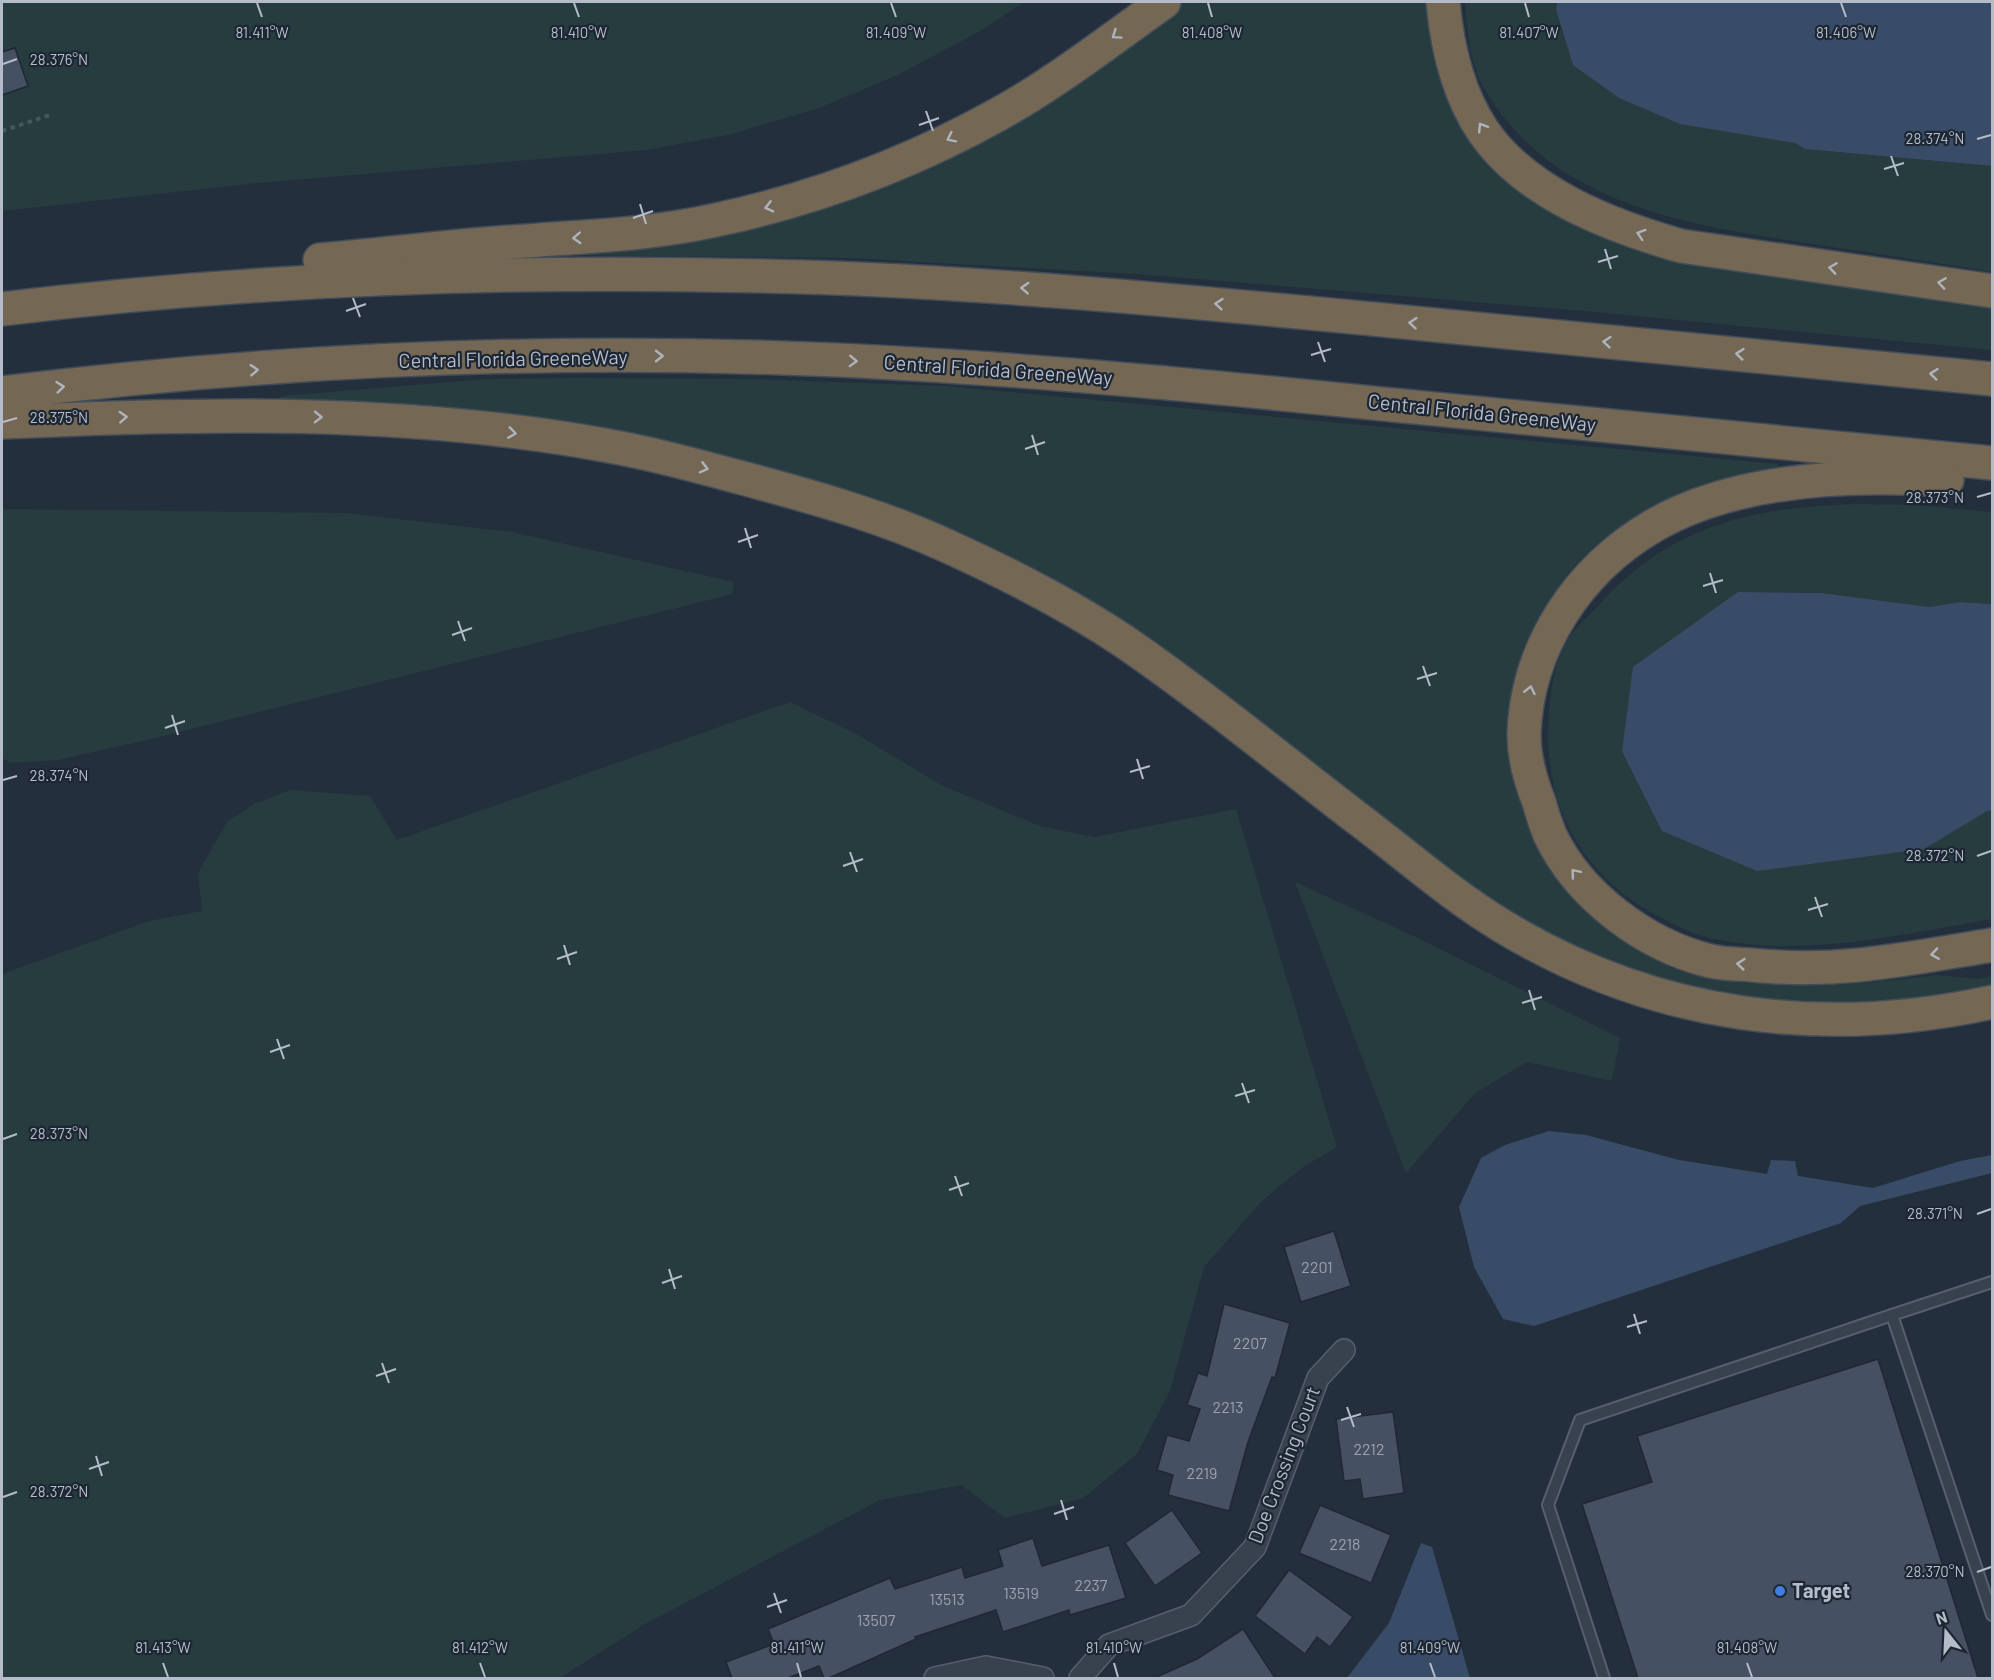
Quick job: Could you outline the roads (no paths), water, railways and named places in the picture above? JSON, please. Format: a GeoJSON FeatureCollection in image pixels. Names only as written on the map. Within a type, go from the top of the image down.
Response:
{"type":"FeatureCollection","features":[{"type":"Feature","properties":{"kind":"highway"},"geometry":{"type":"LineString","coordinates":[[2,304],[171,275],[525,241],[625,235],[715,221],[866,176],[1000,113],[1060,75],[1164,2]]}},
{"type":"Feature","properties":{"kind":"highway"},"geometry":{"type":"LineString","coordinates":[[1443,2],[1450,54],[1483,132],[1520,170],[1569,202],[1638,233],[1681,246],[1992,291]]}},
{"type":"Feature","properties":{"kind":"highway"},"geometry":{"type":"LineString","coordinates":[[2,309],[134,295],[356,279],[578,274],[807,277],[1032,288],[1146,297],[1992,379]]}},
{"type":"Feature","properties":{"kind":"highway","name":"Central Florida GreeneWay"},"geometry":{"type":"LineString","coordinates":[[2,393],[142,378],[360,363],[578,356],[804,359],[912,363],[1138,380],[1992,463]]}},
{"type":"Feature","properties":{"kind":"highway"},"geometry":{"type":"LineString","coordinates":[[2,422],[166,415],[326,417],[482,429],[605,445],[826,501],[939,542],[1027,583],[1123,641],[1503,927],[1600,975],[1713,1009],[1796,1020],[1881,1020],[1957,1010],[1992,1002]]}},
{"type":"Feature","properties":{"kind":"highway"},"geometry":{"type":"LineString","coordinates":[[1992,483],[1862,477],[1808,482],[1730,497],[1697,506],[1653,526],[1614,553],[1585,580],[1558,616],[1537,664],[1529,693],[1524,737],[1532,783],[1551,836],[1572,870],[1608,909],[1655,939],[1710,961],[1811,970],[1854,968],[1992,945]]}},
{"type":"Feature","properties":{"kind":"street","name":"Doe Crossing Court"},"geometry":{"type":"LineString","coordinates":[[1080,1678],[1109,1645],[1191,1615],[1255,1547],[1318,1378],[1344,1350]]}},
{"type":"Feature","properties":{"kind":"street"},"geometry":{"type":"LineString","coordinates":[[935,1678],[986,1667],[1043,1678]]}},
{"type":"Feature","properties":{"kind":"lane"},"geometry":{"type":"LineString","coordinates":[[1604,1678],[1548,1505],[1580,1420],[1992,1282]]}},
{"type":"Feature","properties":{"kind":"lane"},"geometry":{"type":"LineString","coordinates":[[1892,1315],[1992,1615]]}},
{"type":"Feature","properties":{"kind":"water"},"geometry":{"type":"Polygon","coordinates":[[[1557,2],[1992,2],[1992,166],[1805,149],[1795,143],[1680,124],[1619,98],[1573,65],[1556,9],[1557,2]]]}},
{"type":"Feature","properties":{"kind":"water"},"geometry":{"type":"Polygon","coordinates":[[[1738,592],[1821,593],[1930,607],[1960,602],[1992,604],[1992,811],[1987,811],[1924,849],[1757,871],[1662,831],[1622,751],[1633,667],[1738,592]]]}},
{"type":"Feature","properties":{"kind":"water"},"geometry":{"type":"Polygon","coordinates":[[[1549,1131],[1586,1135],[1679,1160],[1767,1174],[1771,1160],[1795,1161],[1798,1176],[1873,1188],[1960,1161],[1992,1155],[1992,1173],[1860,1206],[1841,1223],[1534,1326],[1503,1319],[1474,1267],[1459,1207],[1481,1158],[1505,1145],[1549,1131]]]}},
{"type":"Feature","properties":{"kind":"water"},"geometry":{"type":"Polygon","coordinates":[[[1421,1543],[1432,1547],[1470,1678],[1347,1678],[1389,1623],[1421,1543]]]}},
{"type":"Feature","properties":{"kind":"place","name":"Target"},"geometry":{"type":"Point","coordinates":[1780,1591]}}]}
